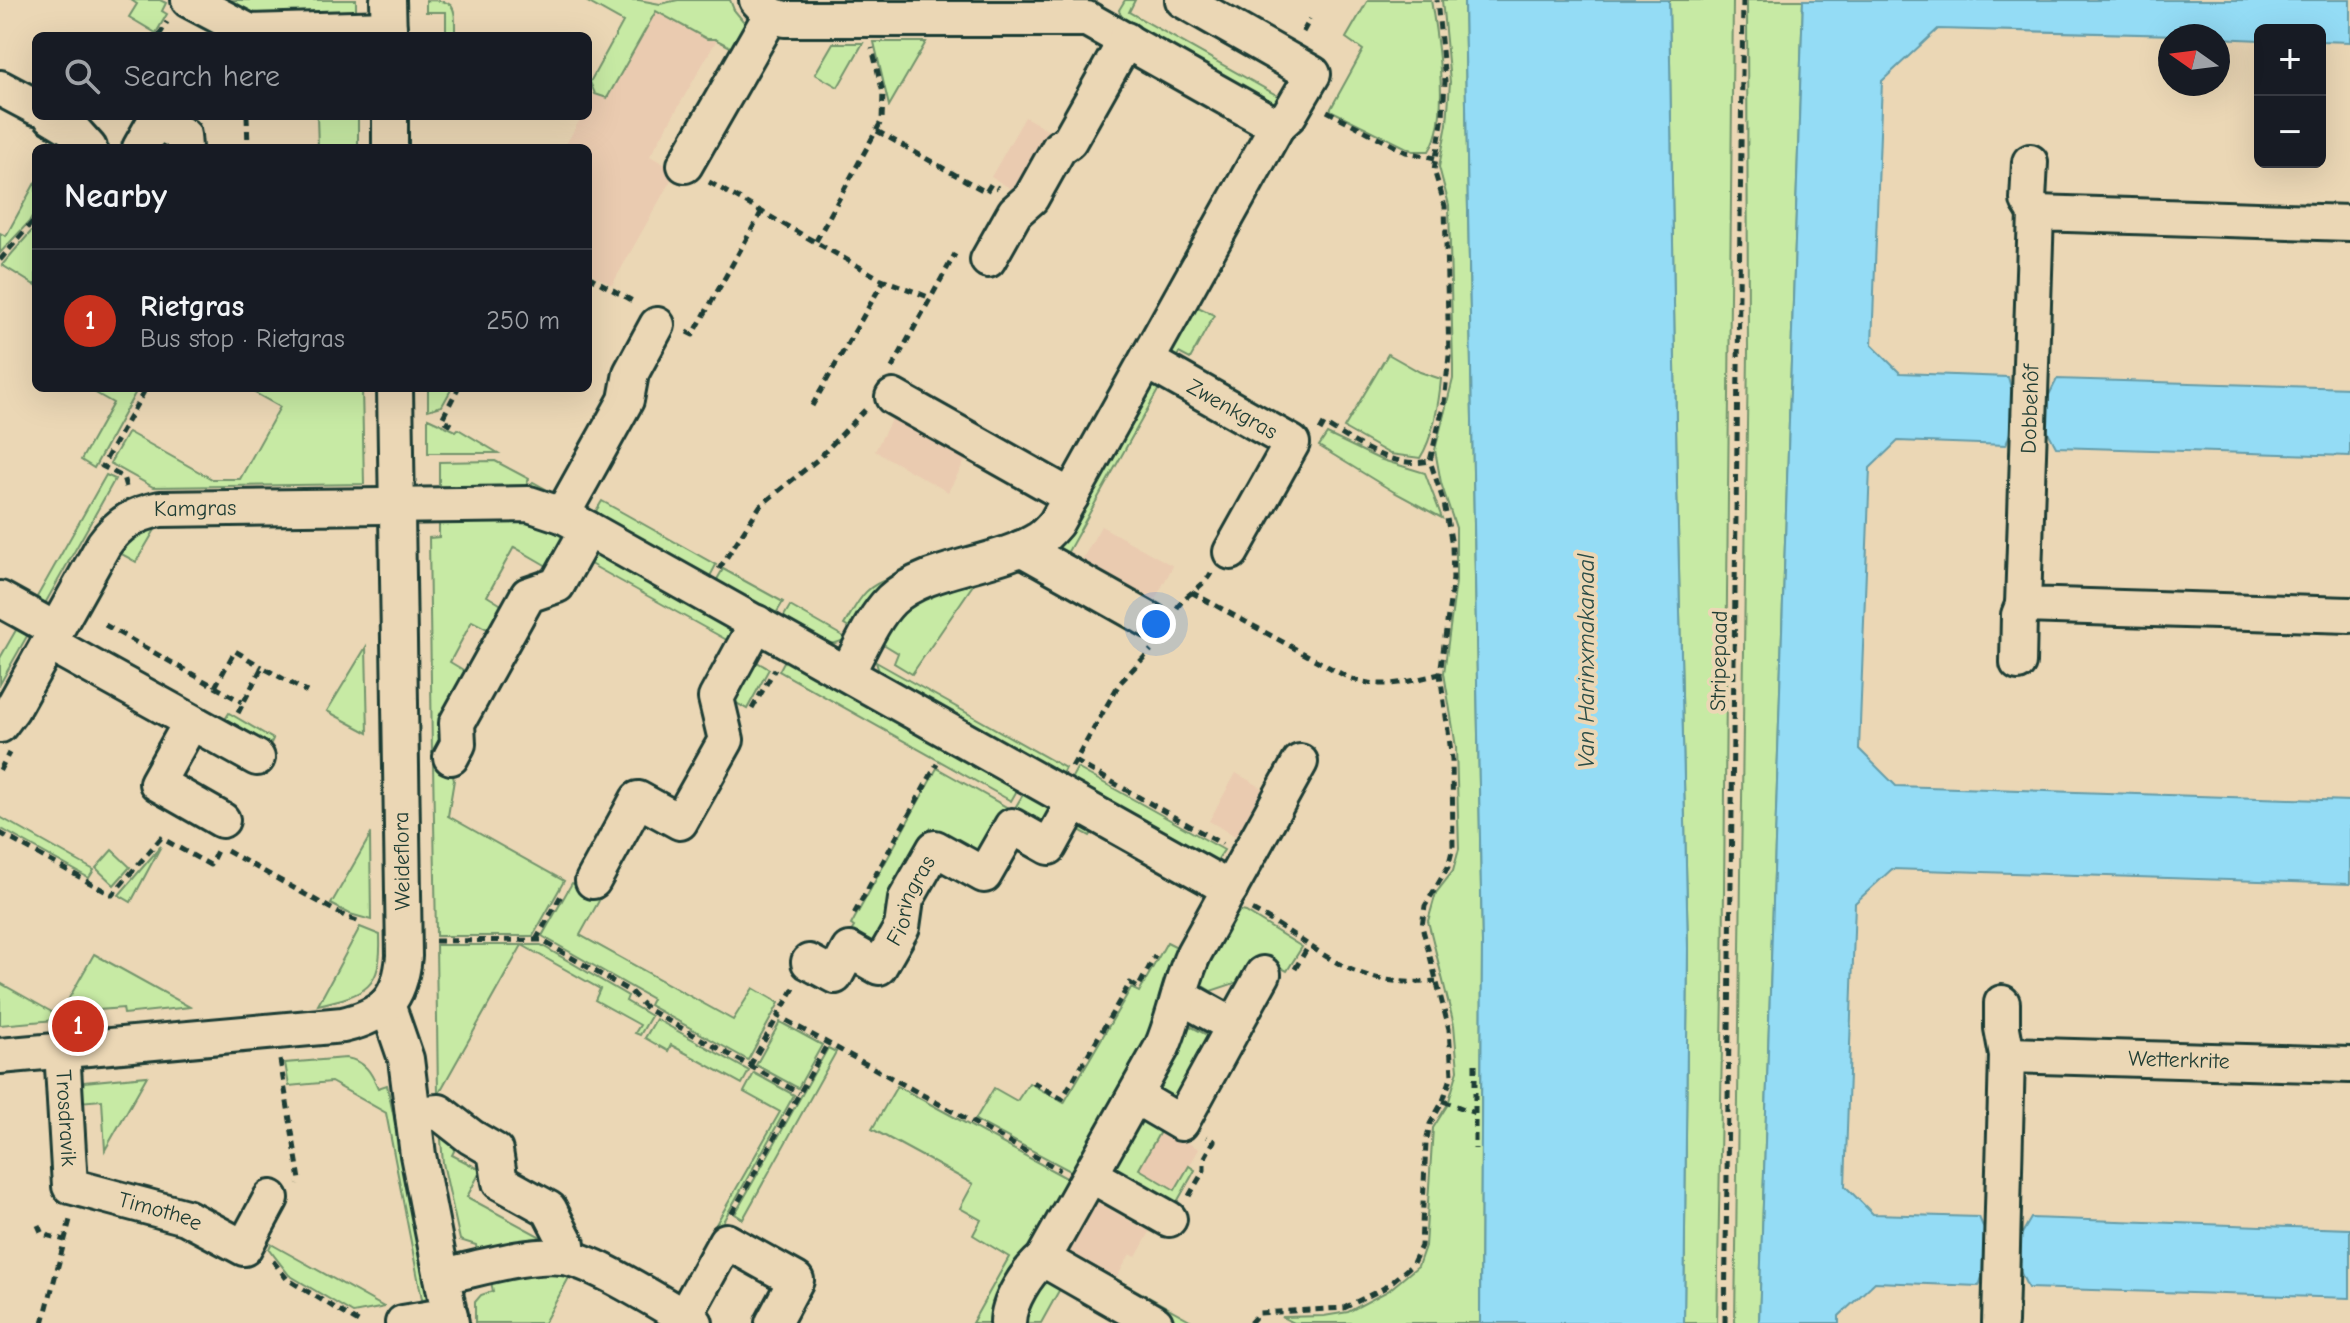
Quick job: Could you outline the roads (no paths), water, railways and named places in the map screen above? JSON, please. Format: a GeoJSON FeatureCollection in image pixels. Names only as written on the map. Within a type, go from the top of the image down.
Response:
{"type":"FeatureCollection","features":[{"type":"Feature","properties":{"kind":"street"},"geometry":{"type":"LineString","coordinates":[[847,673],[883,610],[903,591],[1021,548],[1040,539],[1056,523],[1277,126],[1289,115],[1313,74],[1183,0]]}},
{"type":"Feature","properties":{"kind":"street"},"geometry":{"type":"LineString","coordinates":[[696,173],[764,8],[798,20],[1092,9],[1126,40],[1277,126]]}},
{"type":"Feature","properties":{"kind":"street"},"geometry":{"type":"LineString","coordinates":[[202,17],[250,32],[389,21]]}},
{"type":"Feature","properties":{"kind":"street"},"geometry":{"type":"LineString","coordinates":[[988,260],[1015,212],[1031,198],[1059,148],[1069,141],[1126,40]]}},
{"type":"Feature","properties":{"kind":"street"},"geometry":{"type":"LineString","coordinates":[[0,88],[32,105]]}},
{"type":"Feature","properties":{"kind":"street"},"geometry":{"type":"LineString","coordinates":[[58,120],[71,128],[85,144]]}},
{"type":"Feature","properties":{"kind":"street"},"geometry":{"type":"LineString","coordinates":[[390,120],[390,144]]}},
{"type":"Feature","properties":{"kind":"street"},"geometry":{"type":"LineString","coordinates":[[152,128],[183,135],[184,144]]}},
{"type":"Feature","properties":{"kind":"street","name":"Dobbehôf"},"geometry":{"type":"LineString","coordinates":[[2018,663],[2019,615],[2023,605],[2036,213],[2028,200],[2030,162]]}},
{"type":"Feature","properties":{"kind":"street"},"geometry":{"type":"LineString","coordinates":[[2036,213],[2350,223]]}},
{"type":"Feature","properties":{"kind":"street"},"geometry":{"type":"LineString","coordinates":[[451,757],[458,744],[457,723],[528,595],[557,585],[575,522],[626,400],[631,373],[663,322]]}},
{"type":"Feature","properties":{"kind":"street","name":"Zwenkgras"},"geometry":{"type":"LineString","coordinates":[[1147,361],[1292,443],[1231,552]]}},
{"type":"Feature","properties":{"kind":"street","name":"Weideflora"},"geometry":{"type":"LineString","coordinates":[[387,1004],[402,978],[404,956],[395,392]]}},
{"type":"Feature","properties":{"kind":"street"},"geometry":{"type":"LineString","coordinates":[[884,392],[1071,497]]}},
{"type":"Feature","properties":{"kind":"street"},"geometry":{"type":"LineString","coordinates":[[397,506],[529,504],[575,522],[1066,797],[1228,892]]}},
{"type":"Feature","properties":{"kind":"street","name":"Kamgras"},"geometry":{"type":"LineString","coordinates":[[0,725],[104,544],[113,531],[136,515],[160,509],[397,506]]}},
{"type":"Feature","properties":{"kind":"street"},"geometry":{"type":"LineString","coordinates":[[1021,548],[1160,627]]}},
{"type":"Feature","properties":{"kind":"street"},"geometry":{"type":"LineString","coordinates":[[0,599],[52,636],[191,722],[257,758]]}},
{"type":"Feature","properties":{"kind":"street"},"geometry":{"type":"LineString","coordinates":[[2023,605],[2350,615]]}},
{"type":"Feature","properties":{"kind":"street"},"geometry":{"type":"LineString","coordinates":[[593,881],[638,799],[680,822],[726,740],[716,698],[757,623]]}},
{"type":"Feature","properties":{"kind":"street"},"geometry":{"type":"LineString","coordinates":[[191,722],[157,783],[221,833]]}},
{"type":"Feature","properties":{"kind":"street"},"geometry":{"type":"LineString","coordinates":[[1008,1323],[1008,1313],[1033,1268],[1043,1259],[1162,1047],[1173,1022],[1192,957],[1300,762]]}},
{"type":"Feature","properties":{"kind":"street","name":"Fioringras"},"geometry":{"type":"LineString","coordinates":[[809,962],[835,976],[849,950],[879,967],[902,927],[906,899],[935,848],[984,875],[1012,826],[1049,847],[1066,797]]}},
{"type":"Feature","properties":{"kind":"street"},"geometry":{"type":"LineString","coordinates":[[1135,1096],[1181,1123],[1263,974]]}},
{"type":"Feature","properties":{"kind":"street"},"geometry":{"type":"LineString","coordinates":[[1180,996],[1234,1026]]}},
{"type":"Feature","properties":{"kind":"street"},"geometry":{"type":"LineString","coordinates":[[2000,1323],[2007,1055],[2002,1003]]}},
{"type":"Feature","properties":{"kind":"street"},"geometry":{"type":"LineString","coordinates":[[0,1056],[343,1025],[366,1020],[387,1004],[406,1059],[418,1155],[450,1319],[403,1323]]}},
{"type":"Feature","properties":{"kind":"street","name":"Trosdravik"},"geometry":{"type":"LineString","coordinates":[[62,1050],[71,1201]]}},
{"type":"Feature","properties":{"kind":"street","name":"Wetterkrite"},"geometry":{"type":"LineString","coordinates":[[2007,1055],[2350,1065]]}},
{"type":"Feature","properties":{"kind":"street"},"geometry":{"type":"LineString","coordinates":[[413,1114],[439,1112],[495,1151],[500,1182],[549,1209],[567,1244],[565,1257]]}},
{"type":"Feature","properties":{"kind":"street"},"geometry":{"type":"LineString","coordinates":[[1088,1179],[1169,1219]]}},
{"type":"Feature","properties":{"kind":"street","name":"Timothee"},"geometry":{"type":"LineString","coordinates":[[71,1201],[186,1217],[244,1248],[271,1198]]}},
{"type":"Feature","properties":{"kind":"street"},"geometry":{"type":"LineString","coordinates":[[442,1276],[530,1259],[565,1257],[592,1266],[689,1320],[726,1241],[796,1280],[773,1323]]}},
{"type":"Feature","properties":{"kind":"street"},"geometry":{"type":"LineString","coordinates":[[1043,1259],[1155,1323]]}},
{"type":"Feature","properties":{"kind":"water","name":"Van Harinxmakanaal"},"geometry":{"type":"Polygon","coordinates":[[[1464,0],[1669,0],[1688,948],[1684,1323],[1480,1323],[1482,943],[1464,0]]]}},
{"type":"Feature","properties":{"kind":"water"},"geometry":{"type":"Polygon","coordinates":[[[1803,0],[2350,0],[2350,42],[2326,41],[2326,24],[2254,24],[2254,40],[2230,39],[2230,24],[2158,24],[2158,34],[1938,29],[1882,81],[1872,345],[1900,373],[2008,377],[2013,395],[2048,397],[2057,379],[2350,388],[2350,456],[2056,447],[2046,428],[2012,427],[2006,445],[1898,441],[1870,468],[1859,749],[1896,786],[2350,801],[2350,884],[1892,869],[1855,903],[1845,1186],[1873,1214],[1979,1217],[1987,1236],[2020,1237],[2031,1218],[2350,1229],[2350,1298],[2028,1288],[2019,1269],[1985,1268],[1979,1286],[1875,1282],[1839,1316],[1839,1323],[1759,1323],[1803,0]]]}},
{"type":"Feature","properties":{"kind":"place","name":"Rietgras"},"geometry":{"type":"Point","coordinates":[78,1026]}}]}
